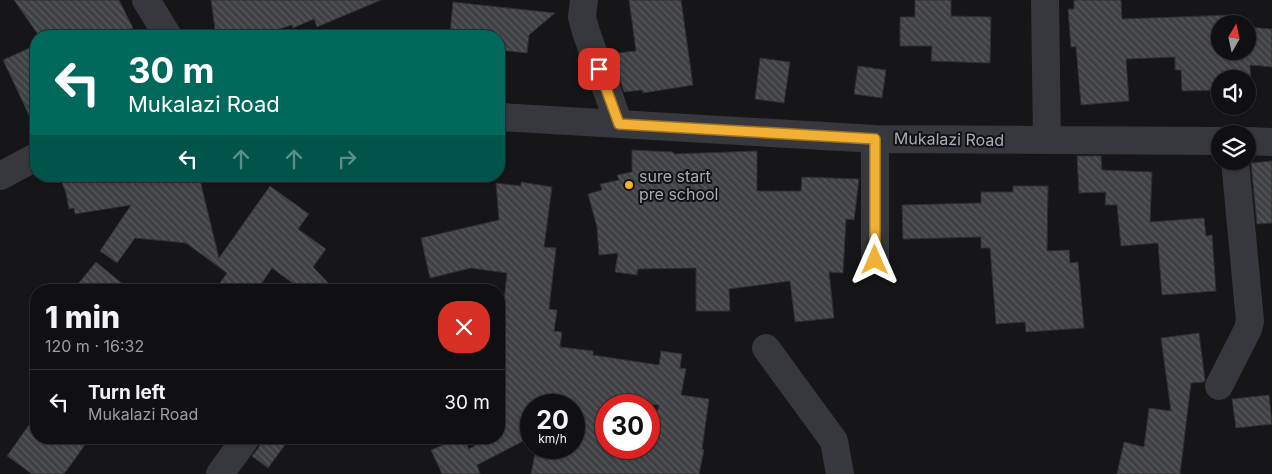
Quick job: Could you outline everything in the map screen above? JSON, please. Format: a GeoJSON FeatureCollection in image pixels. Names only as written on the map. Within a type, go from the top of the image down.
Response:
{"type":"FeatureCollection","features":[{"type":"Feature","properties":{"kind":"street"},"geometry":{"type":"LineString","coordinates":[[146,0],[164,30]]}},
{"type":"Feature","properties":{"kind":"street"},"geometry":{"type":"LineString","coordinates":[[584,0],[582,17],[586,32],[619,124]]}},
{"type":"Feature","properties":{"kind":"street"},"geometry":{"type":"LineString","coordinates":[[1045,0],[1047,140]]}},
{"type":"Feature","properties":{"kind":"street","name":"Mukalazi Road"},"geometry":{"type":"LineString","coordinates":[[505,117],[875,139],[1211,141]]}},
{"type":"Feature","properties":{"kind":"street"},"geometry":{"type":"LineString","coordinates":[[875,139],[875,260]]}},
{"type":"Feature","properties":{"kind":"street"},"geometry":{"type":"LineString","coordinates":[[1256,141],[1272,142]]}},
{"type":"Feature","properties":{"kind":"street"},"geometry":{"type":"LineString","coordinates":[[0,176],[30,160]]}},
{"type":"Feature","properties":{"kind":"street"},"geometry":{"type":"LineString","coordinates":[[1219,386],[1248,329],[1250,321],[1236,170]]}},
{"type":"Feature","properties":{"kind":"street"},"geometry":{"type":"LineString","coordinates":[[766,348],[834,441],[840,474]]}},
{"type":"Feature","properties":{"kind":"street"},"geometry":{"type":"LineString","coordinates":[[220,474],[242,444]]}},
{"type":"Feature","properties":{"kind":"building"},"geometry":{"type":"Polygon","coordinates":[[[14,0],[119,0],[133,28],[128,30],[35,30],[14,0]]]}},
{"type":"Feature","properties":{"kind":"building"},"geometry":{"type":"Polygon","coordinates":[[[211,0],[381,0],[317,27],[314,19],[293,28],[292,25],[276,30],[215,30],[211,0]]]}},
{"type":"Feature","properties":{"kind":"building"},"geometry":{"type":"Polygon","coordinates":[[[629,0],[681,0],[693,85],[643,93],[642,90],[624,92],[617,53],[636,51],[629,0]]]}},
{"type":"Feature","properties":{"kind":"building"},"geometry":{"type":"Polygon","coordinates":[[[915,0],[951,0],[951,16],[991,17],[990,63],[931,61],[932,46],[900,46],[900,17],[915,17],[915,0]]]}},
{"type":"Feature","properties":{"kind":"building"},"geometry":{"type":"Polygon","coordinates":[[[1074,0],[1121,0],[1122,19],[1211,16],[1211,60],[1256,60],[1256,28],[1272,29],[1272,67],[1250,65],[1250,70],[1211,70],[1211,90],[1182,91],[1181,70],[1175,70],[1175,57],[1126,59],[1129,101],[1081,105],[1076,47],[1071,47],[1068,9],[1074,9],[1074,0]]]}},
{"type":"Feature","properties":{"kind":"building"},"geometry":{"type":"Polygon","coordinates":[[[453,2],[555,13],[529,35],[527,53],[505,51],[505,30],[450,30],[453,2]]]}},
{"type":"Feature","properties":{"kind":"building"},"geometry":{"type":"Polygon","coordinates":[[[30,48],[30,117],[3,60],[30,48]]]}},
{"type":"Feature","properties":{"kind":"building"},"geometry":{"type":"Polygon","coordinates":[[[760,58],[790,62],[784,103],[755,99],[760,58]]]}},
{"type":"Feature","properties":{"kind":"building"},"geometry":{"type":"Polygon","coordinates":[[[858,66],[886,70],[882,98],[854,94],[858,66]]]}},
{"type":"Feature","properties":{"kind":"building"},"geometry":{"type":"Polygon","coordinates":[[[632,150],[673,152],[674,154],[757,151],[757,191],[801,191],[802,177],[859,179],[854,220],[846,219],[843,273],[829,272],[834,318],[795,322],[790,281],[729,289],[730,311],[696,311],[696,268],[638,269],[637,275],[615,272],[618,253],[599,255],[597,227],[588,194],[602,190],[600,184],[619,180],[617,175],[632,172],[632,150]]]}},
{"type":"Feature","properties":{"kind":"building"},"geometry":{"type":"Polygon","coordinates":[[[1077,156],[1101,156],[1102,170],[1152,172],[1150,222],[1204,218],[1206,236],[1212,235],[1216,291],[1162,295],[1158,243],[1121,246],[1117,205],[1105,205],[1106,192],[1079,193],[1077,156]]]}},
{"type":"Feature","properties":{"kind":"building"},"geometry":{"type":"Polygon","coordinates":[[[1272,161],[1272,223],[1257,224],[1252,170],[1256,170],[1256,163],[1272,161]]]}},
{"type":"Feature","properties":{"kind":"building"},"geometry":{"type":"Polygon","coordinates":[[[200,182],[219,258],[270,186],[309,214],[298,229],[326,249],[313,267],[329,284],[294,284],[272,268],[261,284],[219,284],[227,273],[186,243],[135,238],[117,263],[100,251],[131,205],[75,214],[74,208],[69,209],[62,183],[200,182]]]}},
{"type":"Feature","properties":{"kind":"building"},"geometry":{"type":"Polygon","coordinates":[[[521,182],[552,187],[544,247],[556,248],[549,309],[557,310],[554,331],[562,332],[560,347],[593,351],[593,355],[659,365],[661,351],[682,354],[680,368],[686,369],[681,395],[709,399],[702,449],[704,450],[699,474],[531,474],[534,459],[585,459],[585,394],[520,394],[520,443],[477,465],[480,474],[442,474],[431,450],[446,444],[467,444],[469,449],[478,444],[505,444],[505,292],[507,273],[471,268],[430,278],[421,238],[499,220],[496,183],[521,186],[521,182]]]}},
{"type":"Feature","properties":{"kind":"building"},"geometry":{"type":"Polygon","coordinates":[[[1013,186],[1048,186],[1047,251],[1069,250],[1070,263],[1078,262],[1084,328],[1026,332],[1025,322],[996,324],[990,248],[981,248],[981,237],[903,239],[902,205],[981,203],[981,192],[1013,192],[1013,186]]]}},
{"type":"Feature","properties":{"kind":"building"},"geometry":{"type":"Polygon","coordinates":[[[96,262],[123,284],[78,284],[96,262]]]}},
{"type":"Feature","properties":{"kind":"building"},"geometry":{"type":"Polygon","coordinates":[[[1199,333],[1205,380],[1204,382],[1191,383],[1180,474],[1117,474],[1124,442],[1144,447],[1149,408],[1171,411],[1161,338],[1199,333]]]}},
{"type":"Feature","properties":{"kind":"building"},"geometry":{"type":"Polygon","coordinates":[[[1269,395],[1272,424],[1236,428],[1232,399],[1269,395]]]}},
{"type":"Feature","properties":{"kind":"building"},"geometry":{"type":"Polygon","coordinates":[[[30,423],[30,444],[86,444],[64,474],[32,474],[7,456],[30,423]]]}},
{"type":"Feature","properties":{"kind":"building"},"geometry":{"type":"Polygon","coordinates":[[[260,444],[286,444],[268,468],[252,456],[260,444]]]}},
{"type":"Feature","properties":{"kind":"place","name":"sure start pre school"},"geometry":{"type":"Point","coordinates":[629,185]}},
{"type":"Feature","properties":{"kind":"route"},"geometry":{"type":"LineString","coordinates":[[599,69],[619,124],[875,139],[875,260]]}}]}
